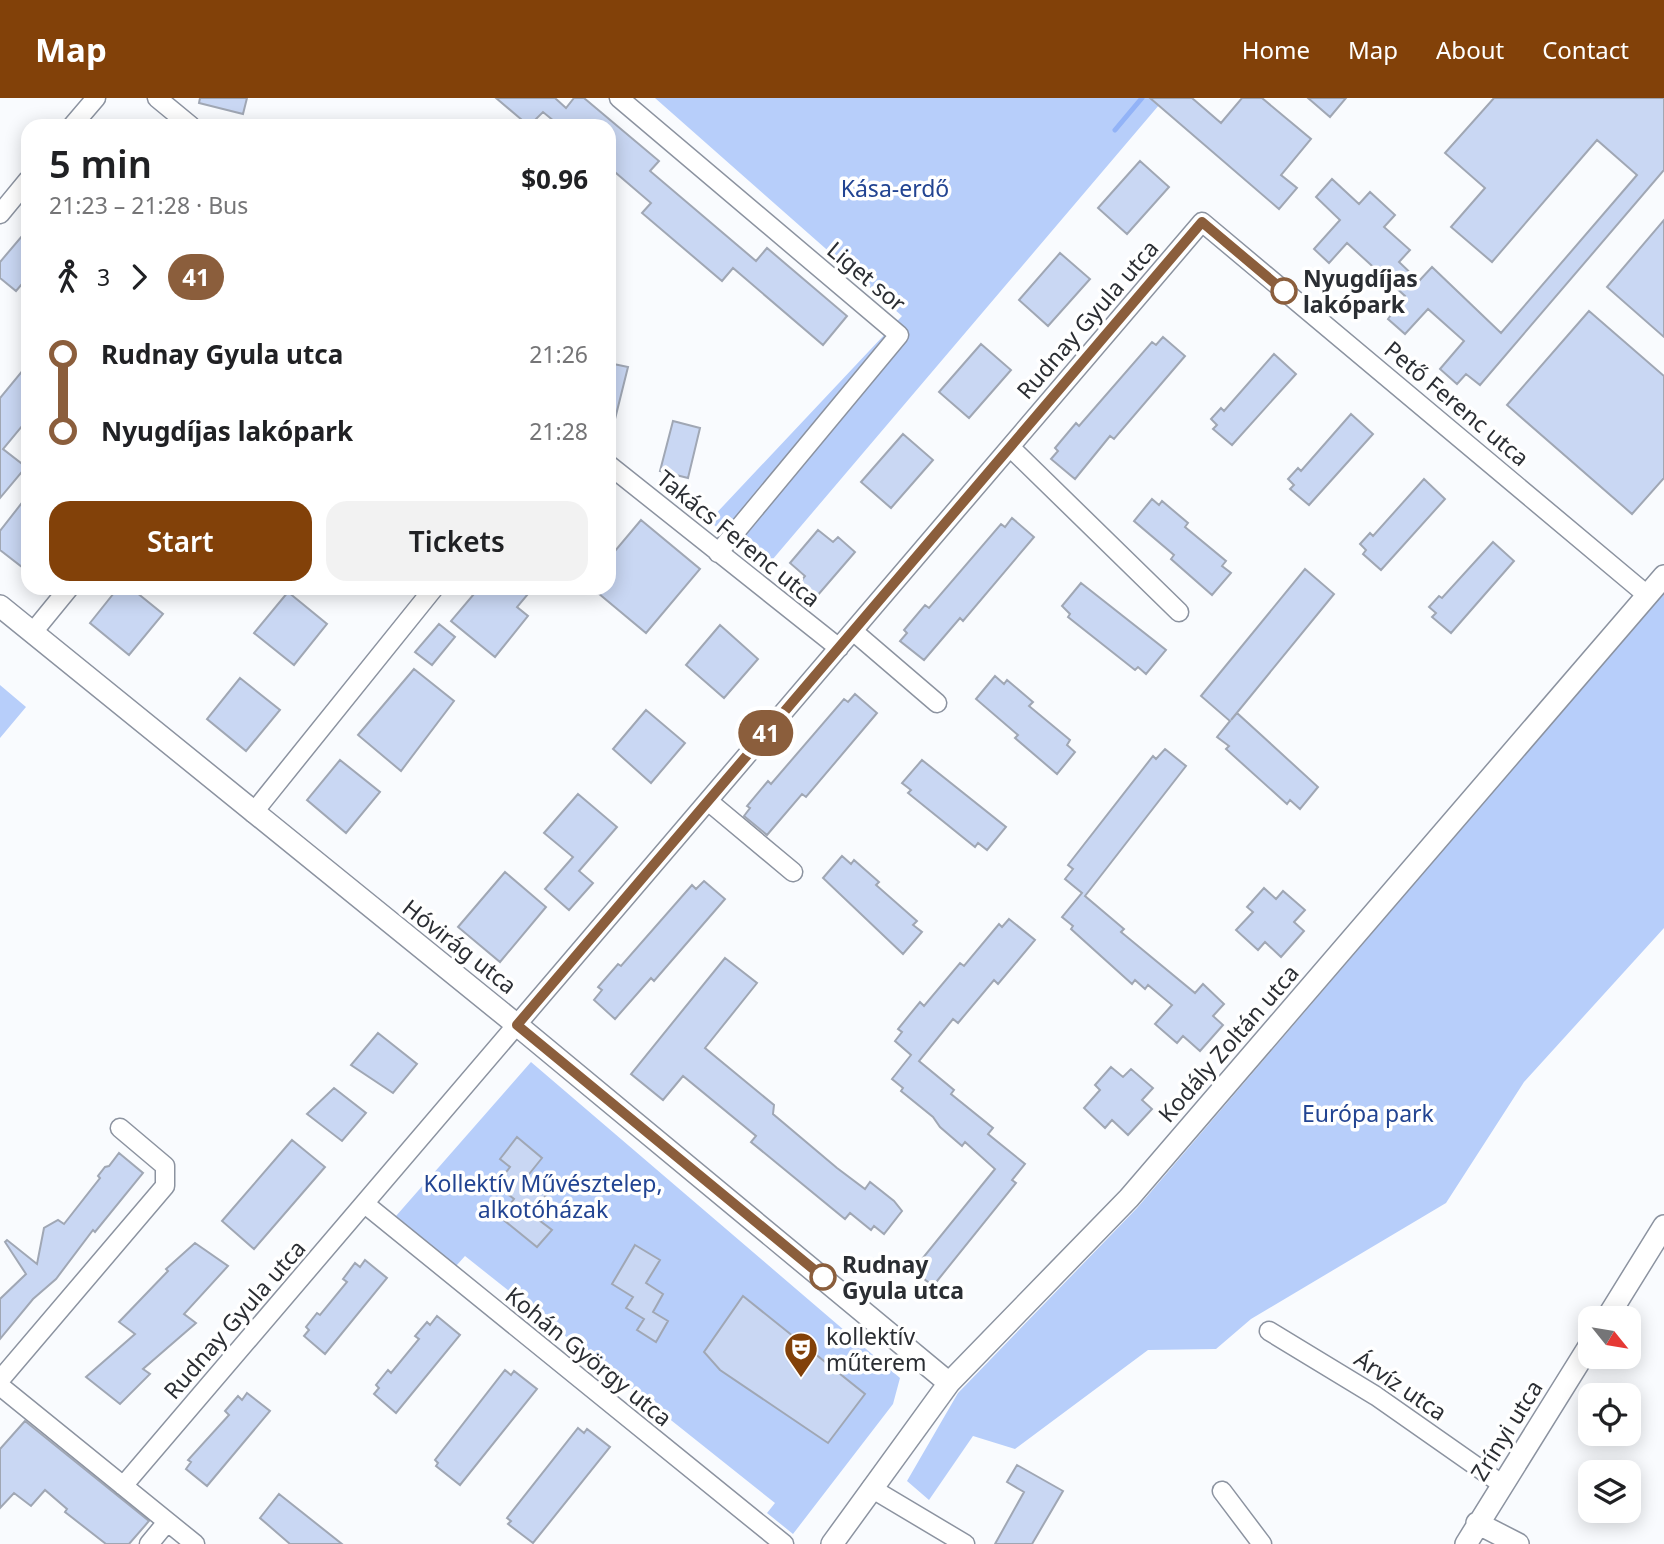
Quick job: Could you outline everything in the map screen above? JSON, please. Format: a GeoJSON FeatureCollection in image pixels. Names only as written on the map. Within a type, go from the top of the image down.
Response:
{"type":"FeatureCollection","features":[{"type":"Feature","properties":{"kind":"street"},"geometry":{"type":"LineString","coordinates":[[78,119],[96,98]]}},
{"type":"Feature","properties":{"kind":"street"},"geometry":{"type":"LineString","coordinates":[[157,98],[182,119]]}},
{"type":"Feature","properties":{"kind":"street","name":"Liget sor"},"geometry":{"type":"LineString","coordinates":[[619,98],[899,335],[718,553]]}},
{"type":"Feature","properties":{"kind":"street"},"geometry":{"type":"LineString","coordinates":[[0,214],[21,188]]}},
{"type":"Feature","properties":{"kind":"street","name":"Rudnay Gyula utca"},"geometry":{"type":"LineString","coordinates":[[123,1486],[1202,222]]}},
{"type":"Feature","properties":{"kind":"street","name":"Pető Ferenc utca"},"geometry":{"type":"LineString","coordinates":[[1202,222],[1647,595]]}},
{"type":"Feature","properties":{"kind":"street"},"geometry":{"type":"LineString","coordinates":[[1010,447],[1179,612]]}},
{"type":"Feature","properties":{"kind":"street","name":"Takács Ferenc utca"},"geometry":{"type":"LineString","coordinates":[[616,471],[839,648]]}},
{"type":"Feature","properties":{"kind":"street","name":"Kodály Zoltán utca"},"geometry":{"type":"LineString","coordinates":[[832,1544],[949,1383],[1129,1198],[1664,576]]}},
{"type":"Feature","properties":{"kind":"street"},"geometry":{"type":"LineString","coordinates":[[33,632],[63,595]]}},
{"type":"Feature","properties":{"kind":"street"},"geometry":{"type":"LineString","coordinates":[[253,813],[428,595]]}},
{"type":"Feature","properties":{"kind":"street","name":"Hóvirág utca"},"geometry":{"type":"LineString","coordinates":[[0,606],[517,1025],[949,1383]]}},
{"type":"Feature","properties":{"kind":"street"},"geometry":{"type":"LineString","coordinates":[[853,631],[937,703]]}},
{"type":"Feature","properties":{"kind":"street"},"geometry":{"type":"LineString","coordinates":[[708,801],[793,872]]}},
{"type":"Feature","properties":{"kind":"street"},"geometry":{"type":"LineString","coordinates":[[120,1128],[165,1166],[165,1186],[2,1390],[195,1544]]}},
{"type":"Feature","properties":{"kind":"street","name":"Kohán György utca"},"geometry":{"type":"LineString","coordinates":[[365,1204],[784,1544]]}},
{"type":"Feature","properties":{"kind":"street"},"geometry":{"type":"LineString","coordinates":[[1614,1306],[1664,1226]]}},
{"type":"Feature","properties":{"kind":"street","name":"Árvíz utca"},"geometry":{"type":"LineString","coordinates":[[1269,1331],[1376,1396],[1503,1485]]}},
{"type":"Feature","properties":{"kind":"street","name":"Zrínyi utca"},"geometry":{"type":"LineString","coordinates":[[1466,1544],[1578,1364]]}},
{"type":"Feature","properties":{"kind":"street"},"geometry":{"type":"LineString","coordinates":[[871,1488],[965,1544]]}},
{"type":"Feature","properties":{"kind":"street"},"geometry":{"type":"LineString","coordinates":[[1222,1491],[1262,1544]]}},
{"type":"Feature","properties":{"kind":"street"},"geometry":{"type":"LineString","coordinates":[[149,1544],[167,1522]]}},
{"type":"Feature","properties":{"kind":"street"},"geometry":{"type":"LineString","coordinates":[[1477,1523],[1518,1544]]}},
{"type":"Feature","properties":{"kind":"green space","name":"Kása-erdő"},"geometry":{"type":"Polygon","coordinates":[[[655,98],[1165,98],[767,566],[709,521],[902,316],[655,98]]]}},
{"type":"Feature","properties":{"kind":"green space","name":"Európa park"},"geometry":{"type":"Polygon","coordinates":[[[1664,592],[1664,928],[1524,1082],[1446,1203],[1251,1319],[1216,1349],[1148,1350],[1015,1449],[973,1436],[929,1500],[907,1481],[958,1393],[1137,1208],[1664,592]]]}},
{"type":"Feature","properties":{"kind":"green space"},"geometry":{"type":"Polygon","coordinates":[[[0,685],[26,707],[0,738],[0,685]]]}},
{"type":"Feature","properties":{"kind":"green space","name":"Kollektív Művésztelep, alkotóházak"},"geometry":{"type":"Polygon","coordinates":[[[531,1062],[900,1378],[893,1404],[793,1534],[767,1513],[775,1503],[465,1256],[456,1266],[396,1216],[531,1062]]]}},
{"type":"Feature","properties":{"kind":"building"},"geometry":{"type":"Polygon","coordinates":[[[200,98],[247,98],[243,114],[199,103],[200,98]]]}},
{"type":"Feature","properties":{"kind":"building"},"geometry":{"type":"Polygon","coordinates":[[[496,98],[555,98],[566,108],[574,98],[584,98],[609,119],[552,119],[543,112],[536,119],[521,119],[496,98]]]}},
{"type":"Feature","properties":{"kind":"building"},"geometry":{"type":"Polygon","coordinates":[[[1150,98],[1192,98],[1221,123],[1242,98],[1262,98],[1311,139],[1281,175],[1297,188],[1279,209],[1150,98]]]}},
{"type":"Feature","properties":{"kind":"building"},"geometry":{"type":"Polygon","coordinates":[[[1308,98],[1346,98],[1330,117],[1308,98]]]}},
{"type":"Feature","properties":{"kind":"building"},"geometry":{"type":"Polygon","coordinates":[[[1494,98],[1664,98],[1664,170],[1480,385],[1466,374],[1457,384],[1440,369],[1464,341],[1428,309],[1405,334],[1388,319],[1405,296],[1347,243],[1329,263],[1314,249],[1340,220],[1316,197],[1332,179],[1359,204],[1370,192],[1395,215],[1384,227],[1410,250],[1399,262],[1419,281],[1432,267],[1501,333],[1637,175],[1597,140],[1492,262],[1451,227],[1485,188],[1445,153],[1494,98]]]}},
{"type":"Feature","properties":{"kind":"building"},"geometry":{"type":"Polygon","coordinates":[[[616,125],[659,161],[650,171],[756,261],[767,248],[847,316],[823,345],[733,268],[722,281],[642,213],[651,203],[616,173],[616,125]]]}},
{"type":"Feature","properties":{"kind":"building"},"geometry":{"type":"Polygon","coordinates":[[[1140,161],[1169,187],[1127,234],[1098,208],[1140,161]]]}},
{"type":"Feature","properties":{"kind":"building"},"geometry":{"type":"Polygon","coordinates":[[[1664,220],[1664,337],[1607,287],[1664,220]]]}},
{"type":"Feature","properties":{"kind":"building"},"geometry":{"type":"Polygon","coordinates":[[[21,237],[21,285],[16,291],[0,278],[0,262],[21,237]]]}},
{"type":"Feature","properties":{"kind":"building"},"geometry":{"type":"Polygon","coordinates":[[[1060,253],[1090,279],[1048,326],[1019,300],[1060,253]]]}},
{"type":"Feature","properties":{"kind":"building"},"geometry":{"type":"Polygon","coordinates":[[[1589,311],[1664,376],[1664,478],[1632,514],[1507,405],[1589,311]]]}},
{"type":"Feature","properties":{"kind":"building"},"geometry":{"type":"Polygon","coordinates":[[[1163,337],[1185,356],[1114,439],[1110,436],[1075,479],[1051,459],[1058,451],[1055,448],[1076,423],[1079,426],[1152,342],[1156,345],[1163,337]]]}},
{"type":"Feature","properties":{"kind":"building"},"geometry":{"type":"Polygon","coordinates":[[[981,344],[1011,370],[969,418],[939,392],[981,344]]]}},
{"type":"Feature","properties":{"kind":"building"},"geometry":{"type":"Polygon","coordinates":[[[1274,354],[1296,374],[1232,445],[1213,429],[1217,425],[1211,419],[1221,408],[1224,411],[1274,354]]]}},
{"type":"Feature","properties":{"kind":"building"},"geometry":{"type":"Polygon","coordinates":[[[616,364],[628,367],[616,415],[616,364]]]}},
{"type":"Feature","properties":{"kind":"building"},"geometry":{"type":"Polygon","coordinates":[[[21,372],[21,427],[3,449],[21,463],[21,473],[0,498],[0,398],[21,372]]]}},
{"type":"Feature","properties":{"kind":"building"},"geometry":{"type":"Polygon","coordinates":[[[1351,414],[1373,434],[1309,505],[1290,489],[1294,485],[1288,479],[1298,468],[1301,471],[1351,414]]]}},
{"type":"Feature","properties":{"kind":"building"},"geometry":{"type":"Polygon","coordinates":[[[673,421],[700,428],[688,478],[660,471],[673,421]]]}},
{"type":"Feature","properties":{"kind":"building"},"geometry":{"type":"Polygon","coordinates":[[[903,434],[933,460],[891,508],[861,482],[903,434]]]}},
{"type":"Feature","properties":{"kind":"building"},"geometry":{"type":"Polygon","coordinates":[[[1424,479],[1445,499],[1381,570],[1363,554],[1366,550],[1360,544],[1370,533],[1373,536],[1424,479]]]}},
{"type":"Feature","properties":{"kind":"building"},"geometry":{"type":"Polygon","coordinates":[[[1152,499],[1159,505],[1162,501],[1188,523],[1185,527],[1226,561],[1222,566],[1231,573],[1212,595],[1171,559],[1174,555],[1134,521],[1152,499]]]}},
{"type":"Feature","properties":{"kind":"building"},"geometry":{"type":"Polygon","coordinates":[[[21,504],[21,566],[0,550],[0,531],[21,504]]]}},
{"type":"Feature","properties":{"kind":"building"},"geometry":{"type":"Polygon","coordinates":[[[1012,518],[1034,537],[963,621],[960,618],[924,660],[900,641],[907,633],[904,630],[925,605],[929,608],[1001,524],[1005,527],[1012,518]]]}},
{"type":"Feature","properties":{"kind":"building"},"geometry":{"type":"Polygon","coordinates":[[[641,520],[700,569],[646,633],[600,595],[616,595],[616,550],[641,520]]]}},
{"type":"Feature","properties":{"kind":"building"},"geometry":{"type":"Polygon","coordinates":[[[818,530],[833,542],[838,537],[855,552],[817,596],[800,582],[805,576],[790,563],[818,530]]]}},
{"type":"Feature","properties":{"kind":"building"},"geometry":{"type":"Polygon","coordinates":[[[1493,542],[1514,561],[1451,633],[1432,617],[1436,613],[1429,607],[1439,596],[1442,598],[1493,542]]]}},
{"type":"Feature","properties":{"kind":"building"},"geometry":{"type":"Polygon","coordinates":[[[1305,569],[1334,594],[1231,720],[1237,713],[1318,787],[1300,809],[1290,800],[1287,804],[1226,749],[1229,746],[1217,737],[1230,721],[1201,696],[1305,569]]]}},
{"type":"Feature","properties":{"kind":"building"},"geometry":{"type":"Polygon","coordinates":[[[1081,583],[1166,650],[1146,674],[1138,667],[1135,670],[1068,617],[1070,614],[1062,606],[1081,583]]]}},
{"type":"Feature","properties":{"kind":"building"},"geometry":{"type":"Polygon","coordinates":[[[112,595],[140,595],[163,614],[129,655],[90,623],[112,595]]]}},
{"type":"Feature","properties":{"kind":"building"},"geometry":{"type":"Polygon","coordinates":[[[286,595],[292,595],[327,624],[294,665],[254,633],[286,595]]]}},
{"type":"Feature","properties":{"kind":"building"},"geometry":{"type":"Polygon","coordinates":[[[473,595],[527,595],[517,607],[528,616],[495,657],[451,621],[473,595]]]}},
{"type":"Feature","properties":{"kind":"building"},"geometry":{"type":"Polygon","coordinates":[[[439,624],[455,637],[432,665],[415,652],[439,624]]]}},
{"type":"Feature","properties":{"kind":"building"},"geometry":{"type":"Polygon","coordinates":[[[720,625],[758,659],[724,698],[686,665],[720,625]]]}},
{"type":"Feature","properties":{"kind":"building"},"geometry":{"type":"Polygon","coordinates":[[[414,669],[454,701],[401,771],[358,735],[414,669]]]}},
{"type":"Feature","properties":{"kind":"building"},"geometry":{"type":"Polygon","coordinates":[[[995,676],[1004,684],[1007,680],[1033,702],[1029,706],[1070,740],[1067,745],[1075,752],[1057,774],[1015,738],[1018,735],[976,699],[995,676]]]}},
{"type":"Feature","properties":{"kind":"building"},"geometry":{"type":"Polygon","coordinates":[[[240,678],[280,710],[246,751],[207,719],[240,678]]]}},
{"type":"Feature","properties":{"kind":"building"},"geometry":{"type":"Polygon","coordinates":[[[855,694],[877,713],[806,797],[802,794],[767,835],[744,816],[750,808],[747,806],[768,781],[771,784],[844,699],[848,702],[855,694]]]}},
{"type":"Feature","properties":{"kind":"building"},"geometry":{"type":"Polygon","coordinates":[[[646,710],[685,743],[651,783],[613,749],[646,710]]]}},
{"type":"Feature","properties":{"kind":"building"},"geometry":{"type":"Polygon","coordinates":[[[1165,749],[1186,766],[1085,896],[1124,929],[1121,932],[1195,993],[1203,984],[1224,1004],[1213,1016],[1223,1025],[1200,1051],[1183,1036],[1177,1043],[1155,1024],[1172,1005],[1148,985],[1145,989],[1135,980],[1132,984],[1071,929],[1073,926],[1062,917],[1082,893],[1065,879],[1073,869],[1068,865],[1153,756],[1156,759],[1165,749]]]}},
{"type":"Feature","properties":{"kind":"building"},"geometry":{"type":"Polygon","coordinates":[[[340,760],[380,792],[346,833],[307,800],[340,760]]]}},
{"type":"Feature","properties":{"kind":"building"},"geometry":{"type":"Polygon","coordinates":[[[922,760],[1006,827],[987,850],[978,843],[975,847],[908,793],[911,790],[902,783],[922,760]]]}},
{"type":"Feature","properties":{"kind":"building"},"geometry":{"type":"Polygon","coordinates":[[[578,794],[617,827],[579,871],[593,883],[569,910],[545,889],[573,857],[544,833],[578,794]]]}},
{"type":"Feature","properties":{"kind":"building"},"geometry":{"type":"Polygon","coordinates":[[[842,856],[851,864],[854,860],[879,882],[876,885],[917,921],[913,925],[922,932],[903,954],[823,878],[842,856]]]}},
{"type":"Feature","properties":{"kind":"building"},"geometry":{"type":"Polygon","coordinates":[[[505,872],[546,907],[500,962],[458,927],[505,872]]]}},
{"type":"Feature","properties":{"kind":"building"},"geometry":{"type":"Polygon","coordinates":[[[704,881],[725,899],[654,981],[651,978],[615,1019],[594,1000],[602,990],[598,987],[618,964],[621,966],[692,885],[696,889],[704,881]]]}},
{"type":"Feature","properties":{"kind":"building"},"geometry":{"type":"Polygon","coordinates":[[[1264,888],[1276,899],[1283,891],[1305,910],[1294,922],[1304,931],[1281,957],[1265,942],[1258,950],[1236,930],[1253,912],[1247,907],[1264,888]]]}},
{"type":"Feature","properties":{"kind":"building"},"geometry":{"type":"Polygon","coordinates":[[[1009,919],[1035,940],[998,984],[994,980],[958,1023],[953,1019],[919,1061],[954,1090],[951,1094],[993,1128],[988,1134],[1025,1164],[1012,1180],[1016,1183],[933,1286],[913,1270],[995,1169],[965,1142],[962,1146],[940,1127],[933,1117],[901,1091],[903,1088],[892,1079],[911,1055],[895,1041],[902,1032],[898,1029],[920,1002],[924,1006],[960,963],[964,966],[999,924],[1002,927],[1009,919]]]}},
{"type":"Feature","properties":{"kind":"building"},"geometry":{"type":"Polygon","coordinates":[[[725,958],[757,983],[705,1048],[774,1105],[773,1114],[837,1168],[865,1189],[870,1182],[894,1201],[902,1211],[884,1234],[874,1226],[871,1230],[850,1213],[845,1219],[751,1142],[756,1136],[683,1076],[663,1100],[631,1074],[725,958]]]}},
{"type":"Feature","properties":{"kind":"building"},"geometry":{"type":"Polygon","coordinates":[[[378,1033],[417,1064],[393,1093],[351,1065],[378,1033]]]}},
{"type":"Feature","properties":{"kind":"building"},"geometry":{"type":"Polygon","coordinates":[[[1111,1067],[1123,1077],[1131,1069],[1153,1088],[1142,1100],[1152,1109],[1128,1135],[1112,1120],[1105,1128],[1084,1108],[1100,1090],[1095,1085],[1111,1067]]]}},
{"type":"Feature","properties":{"kind":"building"},"geometry":{"type":"Polygon","coordinates":[[[334,1088],[366,1113],[342,1141],[307,1114],[334,1088]]]}},
{"type":"Feature","properties":{"kind":"building"},"geometry":{"type":"Polygon","coordinates":[[[517,1137],[542,1158],[526,1178],[547,1194],[531,1214],[552,1230],[537,1247],[500,1217],[514,1199],[496,1185],[510,1167],[500,1159],[517,1137]]]}},
{"type":"Feature","properties":{"kind":"building"},"geometry":{"type":"Polygon","coordinates":[[[292,1140],[325,1167],[254,1249],[222,1221],[292,1140]]]}},
{"type":"Feature","properties":{"kind":"building"},"geometry":{"type":"Polygon","coordinates":[[[119,1153],[143,1173],[95,1232],[93,1230],[56,1279],[33,1299],[0,1339],[0,1299],[26,1274],[5,1242],[7,1240],[37,1264],[44,1228],[58,1220],[64,1224],[100,1178],[98,1176],[119,1153]]]}},
{"type":"Feature","properties":{"kind":"building"},"geometry":{"type":"Polygon","coordinates":[[[195,1243],[228,1266],[184,1314],[196,1323],[143,1369],[150,1374],[120,1404],[86,1377],[135,1334],[119,1322],[168,1271],[166,1269],[195,1243]]]}},
{"type":"Feature","properties":{"kind":"building"},"geometry":{"type":"Polygon","coordinates":[[[635,1245],[660,1260],[646,1283],[663,1294],[653,1312],[668,1321],[656,1342],[637,1330],[644,1319],[626,1308],[633,1297],[612,1284],[635,1245]]]}},
{"type":"Feature","properties":{"kind":"building"},"geometry":{"type":"Polygon","coordinates":[[[365,1260],[387,1278],[325,1354],[304,1336],[309,1330],[306,1327],[317,1313],[320,1315],[347,1282],[343,1279],[355,1263],[360,1267],[365,1260]]]}},
{"type":"Feature","properties":{"kind":"building"},"geometry":{"type":"Polygon","coordinates":[[[743,1296],[865,1394],[828,1443],[720,1370],[704,1352],[743,1296]]]}},
{"type":"Feature","properties":{"kind":"building"},"geometry":{"type":"Polygon","coordinates":[[[437,1316],[460,1335],[396,1413],[374,1394],[379,1388],[376,1385],[388,1370],[391,1373],[419,1339],[415,1336],[427,1322],[430,1325],[437,1316]]]}},
{"type":"Feature","properties":{"kind":"building"},"geometry":{"type":"Polygon","coordinates":[[[505,1370],[511,1375],[514,1371],[537,1389],[460,1485],[436,1466],[438,1463],[435,1460],[505,1370]]]}},
{"type":"Feature","properties":{"kind":"building"},"geometry":{"type":"Polygon","coordinates":[[[247,1393],[270,1411],[207,1486],[186,1469],[191,1462],[188,1460],[229,1415],[225,1411],[238,1396],[242,1400],[247,1393]]]}},
{"type":"Feature","properties":{"kind":"building"},"geometry":{"type":"Polygon","coordinates":[[[25,1421],[149,1521],[129,1544],[106,1544],[65,1512],[67,1509],[45,1490],[31,1506],[14,1493],[0,1508],[0,1449],[25,1421]]]}},
{"type":"Feature","properties":{"kind":"building"},"geometry":{"type":"Polygon","coordinates":[[[578,1428],[584,1433],[587,1429],[610,1447],[533,1543],[508,1524],[511,1521],[507,1518],[578,1428]]]}},
{"type":"Feature","properties":{"kind":"building"},"geometry":{"type":"Polygon","coordinates":[[[1017,1465],[1063,1491],[1032,1544],[995,1544],[1024,1492],[1007,1482],[1017,1465]]]}},
{"type":"Feature","properties":{"kind":"building"},"geometry":{"type":"Polygon","coordinates":[[[279,1494],[342,1544],[290,1544],[260,1518],[279,1494]]]}},
{"type":"Feature","properties":{"kind":"waterway"},"geometry":{"type":"LineString","coordinates":[[1115,130],[1142,98]]}},
{"type":"Feature","properties":{"kind":"bus line","name":"41"},"geometry":{"type":"LineString","coordinates":[[823,1277],[517,1025],[1202,222],[1284,291]]}},
{"type":"Feature","properties":{"kind":"place","name":"Nyugdíjas lakópark"},"geometry":{"type":"Point","coordinates":[1284,291]}},
{"type":"Feature","properties":{"kind":"place","name":"Rudnay Gyula utca"},"geometry":{"type":"Point","coordinates":[823,1277]}},
{"type":"Feature","properties":{"kind":"place","name":"kollektív műterem"},"geometry":{"type":"Point","coordinates":[801,1379]}}]}
